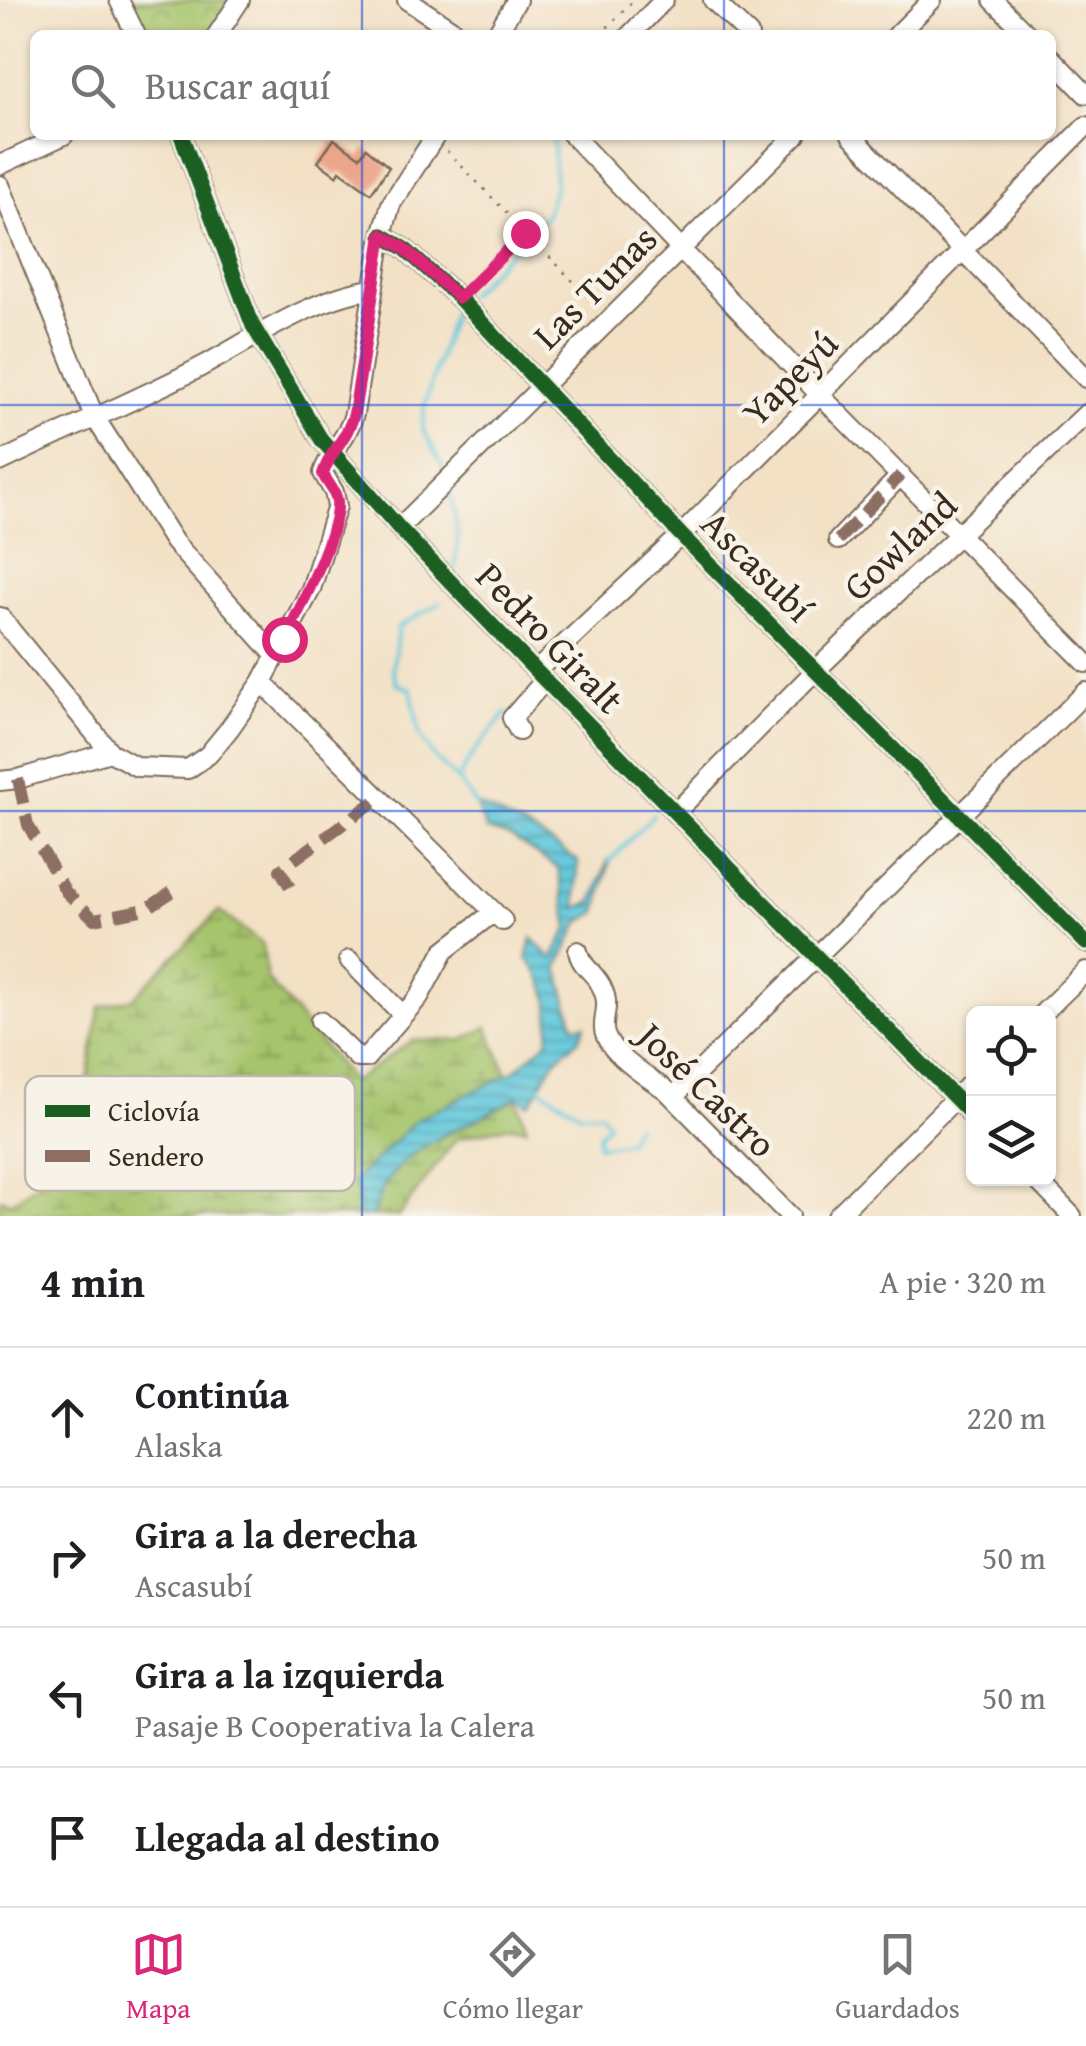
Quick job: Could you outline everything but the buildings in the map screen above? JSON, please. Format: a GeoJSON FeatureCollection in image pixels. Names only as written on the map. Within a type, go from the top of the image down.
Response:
{"type":"FeatureCollection","features":[{"type":"Feature","properties":{"kind":"street"},"geometry":{"type":"LineString","coordinates":[[119,0],[134,30]]}},
{"type":"Feature","properties":{"kind":"street"},"geometry":{"type":"LineString","coordinates":[[220,30],[240,0]]}},
{"type":"Feature","properties":{"kind":"street"},"geometry":{"type":"LineString","coordinates":[[408,0],[453,30]]}},
{"type":"Feature","properties":{"kind":"street"},"geometry":{"type":"LineString","coordinates":[[499,30],[517,0]]}},
{"type":"Feature","properties":{"kind":"street"},"geometry":{"type":"LineString","coordinates":[[635,30],[664,0]]}},
{"type":"Feature","properties":{"kind":"street"},"geometry":{"type":"LineString","coordinates":[[714,0],[744,30]]}},
{"type":"Feature","properties":{"kind":"street"},"geometry":{"type":"LineString","coordinates":[[902,30],[932,0]]}},
{"type":"Feature","properties":{"kind":"street"},"geometry":{"type":"LineString","coordinates":[[994,0],[1023,30]]}},
{"type":"Feature","properties":{"kind":"street"},"geometry":{"type":"LineString","coordinates":[[1056,63],[1086,94]]}},
{"type":"Feature","properties":{"kind":"street","name":"Yapeyú"},"geometry":{"type":"LineString","coordinates":[[519,730],[512,718],[540,676],[1086,126]]}},
{"type":"Feature","properties":{"kind":"street"},"geometry":{"type":"LineString","coordinates":[[0,166],[54,140]]}},
{"type":"Feature","properties":{"kind":"street","name":"Pedro Giralt"},"geometry":{"type":"LineString","coordinates":[[183,140],[258,334],[307,420],[334,454],[540,676],[966,1109]]}},
{"type":"Feature","properties":{"kind":"street"},"geometry":{"type":"LineString","coordinates":[[0,617],[110,752],[137,766],[161,770],[188,768],[208,754],[262,682],[311,589],[337,500],[323,474],[349,433],[354,414],[390,204],[432,140]]}},
{"type":"Feature","properties":{"kind":"street"},"geometry":{"type":"LineString","coordinates":[[577,140],[819,394],[1086,662]]}},
{"type":"Feature","properties":{"kind":"street","name":"Las Tunas"},"geometry":{"type":"LineString","coordinates":[[399,528],[791,140]]}},
{"type":"Feature","properties":{"kind":"street"},"geometry":{"type":"LineString","coordinates":[[855,140],[1086,378]]}},
{"type":"Feature","properties":{"kind":"street"},"geometry":{"type":"LineString","coordinates":[[0,185],[94,416],[174,542],[275,655]]}},
{"type":"Feature","properties":{"kind":"street","name":"Ascasubí"},"geometry":{"type":"LineString","coordinates":[[382,235],[404,248],[459,298],[681,535],[1086,943]]}},
{"type":"Feature","properties":{"kind":"street"},"geometry":{"type":"LineString","coordinates":[[0,462],[196,369],[258,334],[351,292],[373,289]]}},
{"type":"Feature","properties":{"kind":"street","name":"Gowland"},"geometry":{"type":"LineString","coordinates":[[675,812],[815,671],[1086,414]]}},
{"type":"Feature","properties":{"kind":"street"},"geometry":{"type":"LineString","coordinates":[[838,540],[900,475]]}},
{"type":"Feature","properties":{"kind":"street"},"geometry":{"type":"LineString","coordinates":[[262,682],[498,916],[444,950],[419,997],[366,1058],[358,1058],[320,1021]]}},
{"type":"Feature","properties":{"kind":"street"},"geometry":{"type":"LineString","coordinates":[[673,1097],[1086,692]]}},
{"type":"Feature","properties":{"kind":"street"},"geometry":{"type":"LineString","coordinates":[[0,781],[110,752]]}},
{"type":"Feature","properties":{"kind":"street","name":"José Castro"},"geometry":{"type":"LineString","coordinates":[[578,950],[583,966],[596,976],[604,991],[608,1004],[604,1034],[608,1041],[673,1097],[790,1216]]}},
{"type":"Feature","properties":{"kind":"street"},"geometry":{"type":"LineString","coordinates":[[349,960],[402,1015]]}},
{"type":"Feature","properties":{"kind":"street"},"geometry":{"type":"LineString","coordinates":[[1050,1006],[1086,971]]}},
{"type":"Feature","properties":{"kind":"street"},"geometry":{"type":"LineString","coordinates":[[837,1216],[966,1088]]}},
{"type":"Feature","properties":{"kind":"street"},"geometry":{"type":"LineString","coordinates":[[1043,1186],[1072,1216]]}},
{"type":"Feature","properties":{"kind":"path"},"geometry":{"type":"LineString","coordinates":[[605,30],[634,0]]}},
{"type":"Feature","properties":{"kind":"path"},"geometry":{"type":"LineString","coordinates":[[439,140],[609,318]]}},
{"type":"Feature","properties":{"kind":"path"},"geometry":{"type":"LineString","coordinates":[[459,298],[525,233]]}},
{"type":"Feature","properties":{"kind":"green space"},"geometry":{"type":"Polygon","coordinates":[[[124,0],[232,0],[212,30],[139,30],[124,0]]]}},
{"type":"Feature","properties":{"kind":"green space"},"geometry":{"type":"Polygon","coordinates":[[[219,911],[263,945],[267,979],[348,1076],[88,1076],[100,1007],[133,998],[219,911]]]}},
{"type":"Feature","properties":{"kind":"green space"},"geometry":{"type":"Polygon","coordinates":[[[488,1027],[507,1075],[416,1120],[358,1193],[359,1216],[0,1216],[0,1198],[11,1203],[26,1191],[355,1191],[355,1081],[413,1040],[463,1040],[488,1027]]]}},
{"type":"Feature","properties":{"kind":"green space"},"geometry":{"type":"Polygon","coordinates":[[[516,1097],[527,1128],[506,1126],[456,1139],[399,1216],[373,1216],[381,1191],[411,1156],[516,1097]]]}},
{"type":"Feature","properties":{"kind":"water"},"geometry":{"type":"Polygon","coordinates":[[[475,804],[538,834],[578,861],[576,908],[593,902],[610,861],[597,912],[579,923],[558,967],[574,1026],[585,1025],[577,1041],[554,1062],[529,1104],[516,1097],[430,1143],[394,1172],[381,1191],[373,1216],[359,1216],[355,1180],[416,1120],[513,1072],[549,1040],[548,996],[527,959],[532,938],[552,959],[569,927],[558,868],[510,837],[487,830],[475,804]]]}},
{"type":"Feature","properties":{"kind":"waterway"},"geometry":{"type":"LineString","coordinates":[[468,295],[546,215],[555,186],[553,140]]}},
{"type":"Feature","properties":{"kind":"waterway"},"geometry":{"type":"LineString","coordinates":[[444,469],[423,430],[424,407],[453,311]]}},
{"type":"Feature","properties":{"kind":"waterway"},"geometry":{"type":"LineString","coordinates":[[450,491],[458,537],[455,569]]}},
{"type":"Feature","properties":{"kind":"waterway"},"geometry":{"type":"LineString","coordinates":[[440,603],[398,627],[393,669],[397,684],[411,689],[420,735],[477,806]]}},
{"type":"Feature","properties":{"kind":"waterway"},"geometry":{"type":"LineString","coordinates":[[458,780],[474,752],[507,712]]}},
{"type":"Feature","properties":{"kind":"waterway"},"geometry":{"type":"LineString","coordinates":[[609,862],[653,815]]}},
{"type":"Feature","properties":{"kind":"waterway"},"geometry":{"type":"LineString","coordinates":[[540,1088],[580,1113],[601,1113],[608,1124],[599,1134],[598,1146],[627,1142],[636,1125]]}},
{"type":"Feature","properties":{"kind":"marked path"},"geometry":{"type":"LineString","coordinates":[[838,540],[901,475]]}},
{"type":"Feature","properties":{"kind":"marked path"},"geometry":{"type":"LineString","coordinates":[[18,779],[28,825],[66,892],[94,919],[146,909],[172,892]]}},
{"type":"Feature","properties":{"kind":"marked path"},"geometry":{"type":"LineString","coordinates":[[290,887],[280,870],[379,798]]}},
{"type":"Feature","properties":{"kind":"cycle path"},"geometry":{"type":"LineString","coordinates":[[183,140],[253,326],[321,439],[399,528],[536,671],[966,1109]]}},
{"type":"Feature","properties":{"kind":"cycle path"},"geometry":{"type":"LineString","coordinates":[[382,235],[404,248],[459,298],[681,535],[1086,943]]}},
{"type":"Feature","properties":{"kind":"route"},"geometry":{"type":"LineString","coordinates":[[284,639],[311,589],[337,506],[334,492],[324,478],[324,467],[349,433],[354,414],[382,235],[404,248],[459,298],[525,233]]}}]}
